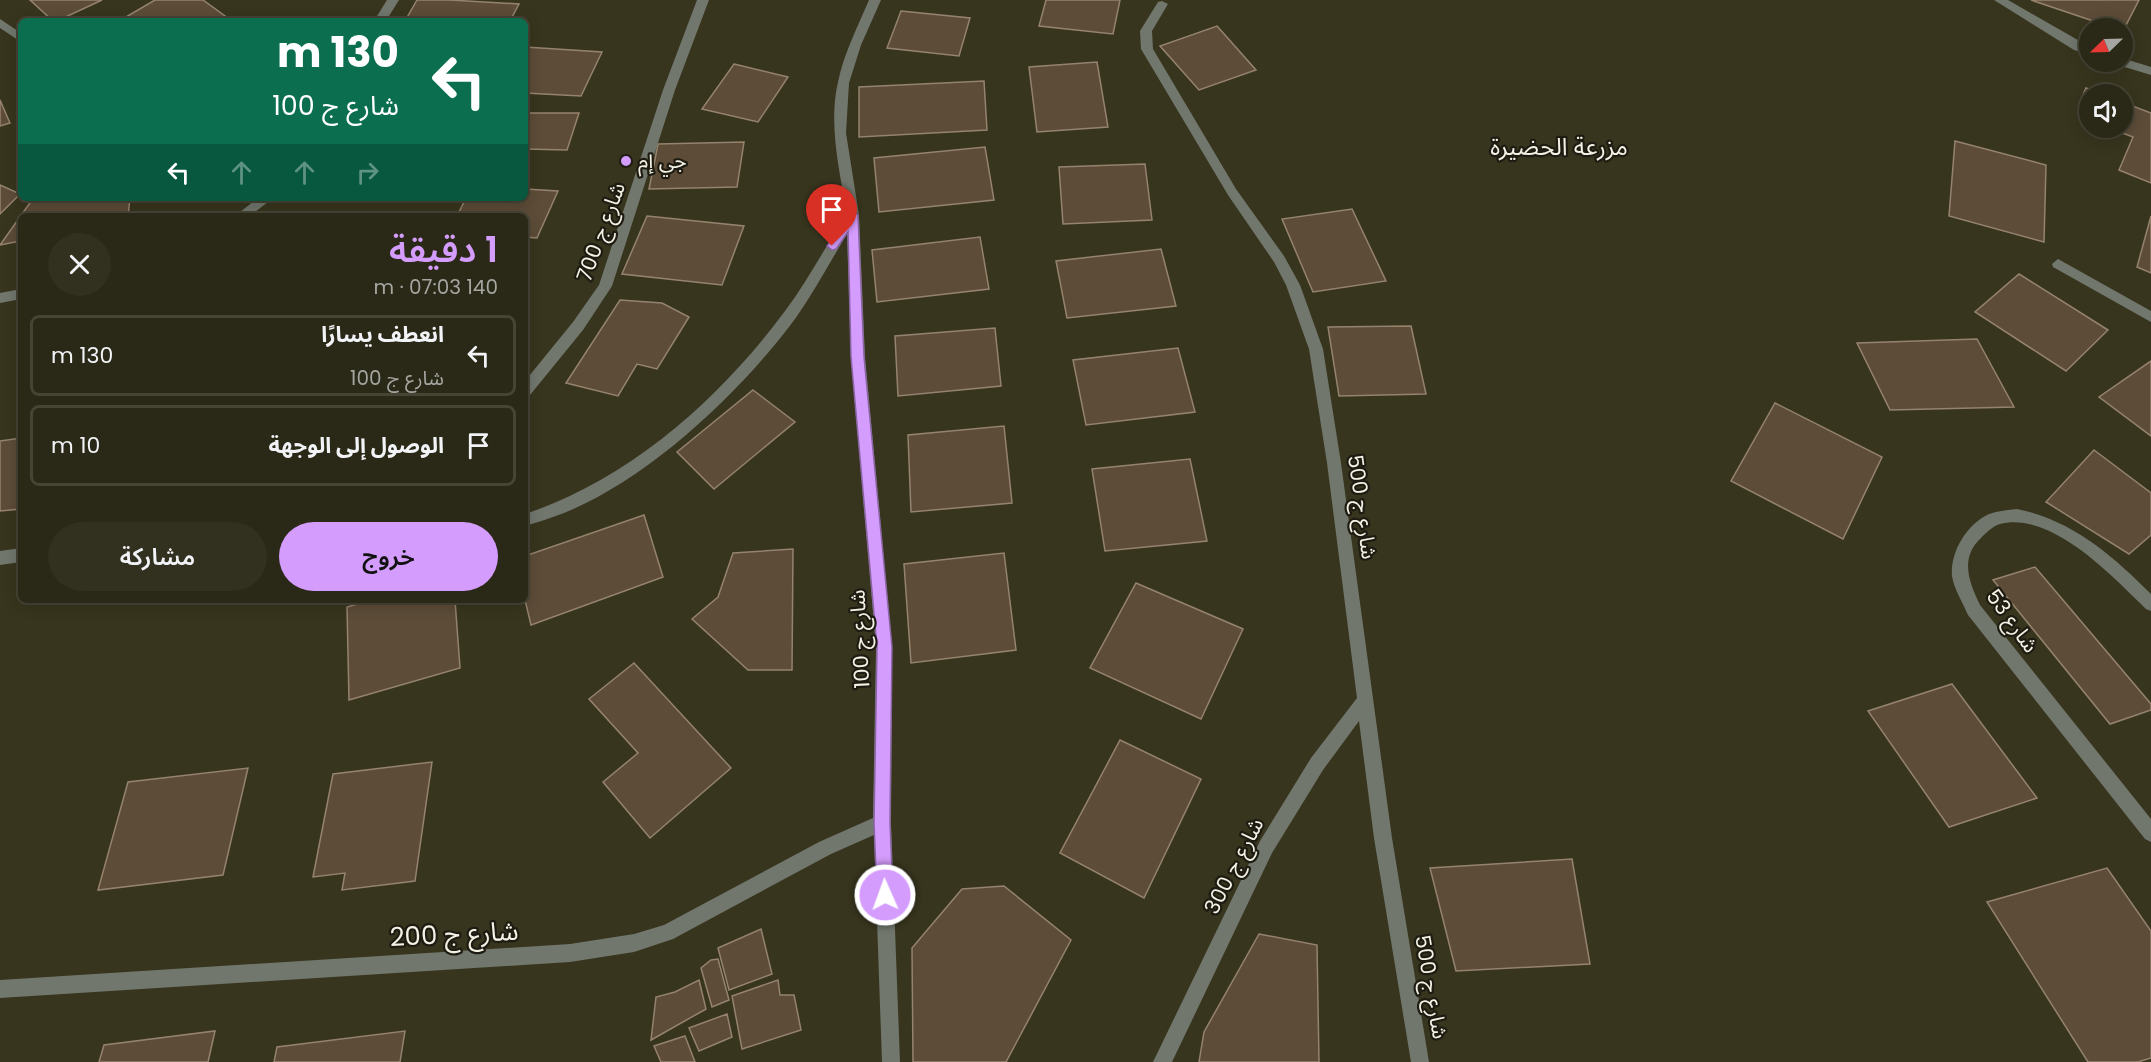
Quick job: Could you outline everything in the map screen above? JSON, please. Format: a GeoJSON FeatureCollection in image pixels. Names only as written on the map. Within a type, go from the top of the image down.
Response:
{"type":"FeatureCollection","features":[{"type":"Feature","properties":{"kind":"street"},"geometry":{"type":"LineString","coordinates":[[382,18],[393,0]]}},
{"type":"Feature","properties":{"kind":"street","name":"شارع ج 700"},"geometry":{"type":"LineString","coordinates":[[528,387],[584,319],[605,286],[669,90],[703,0]]}},
{"type":"Feature","properties":{"kind":"street","name":"شارع ج 100"},"geometry":{"type":"LineString","coordinates":[[875,0],[855,45],[843,83],[840,133],[853,215],[858,357],[884,647],[882,823],[891,1062]]}},
{"type":"Feature","properties":{"kind":"street"},"geometry":{"type":"LineString","coordinates":[[2000,0],[2079,47]]}},
{"type":"Feature","properties":{"kind":"street","name":"شارع ج 500"},"geometry":{"type":"LineString","coordinates":[[1162,4],[1146,31],[1147,49],[1232,192],[1279,259],[1293,285],[1316,349],[1383,838],[1420,1062]]}},
{"type":"Feature","properties":{"kind":"street"},"geometry":{"type":"LineString","coordinates":[[0,23],[18,36]]}},
{"type":"Feature","properties":{"kind":"street"},"geometry":{"type":"LineString","coordinates":[[2133,65],[2151,71]]}},
{"type":"Feature","properties":{"kind":"street"},"geometry":{"type":"LineString","coordinates":[[245,213],[263,201]]}},
{"type":"Feature","properties":{"kind":"street"},"geometry":{"type":"LineString","coordinates":[[528,519],[542,517],[584,498],[668,440],[705,408],[751,363],[791,315],[853,215]]}},
{"type":"Feature","properties":{"kind":"street"},"geometry":{"type":"LineString","coordinates":[[2058,264],[2151,317]]}},
{"type":"Feature","properties":{"kind":"street"},"geometry":{"type":"LineString","coordinates":[[0,298],[18,295]]}},
{"type":"Feature","properties":{"kind":"street","name":"شارع 53"},"geometry":{"type":"LineString","coordinates":[[2151,604],[2076,537],[2040,520],[2016,516],[1996,518],[1969,539],[1963,555],[1960,578],[1974,610],[2151,833]]}},
{"type":"Feature","properties":{"kind":"street"},"geometry":{"type":"LineString","coordinates":[[0,558],[18,555]]}},
{"type":"Feature","properties":{"kind":"street","name":"شارع ج 300"},"geometry":{"type":"LineString","coordinates":[[1162,1062],[1266,847],[1317,764],[1365,700]]}},
{"type":"Feature","properties":{"kind":"street","name":"شارع ج 200"},"geometry":{"type":"LineString","coordinates":[[0,989],[570,953],[634,943],[667,933],[825,848],[882,823]]}},
{"type":"Feature","properties":{"kind":"building"},"geometry":{"type":"Polygon","coordinates":[[[30,0],[102,0],[63,18],[50,18],[30,0]]]}},
{"type":"Feature","properties":{"kind":"building"},"geometry":{"type":"Polygon","coordinates":[[[155,0],[203,0],[228,18],[124,18],[155,0]]]}},
{"type":"Feature","properties":{"kind":"building"},"geometry":{"type":"Polygon","coordinates":[[[417,0],[519,4],[512,18],[407,18],[417,0]]]}},
{"type":"Feature","properties":{"kind":"building"},"geometry":{"type":"Polygon","coordinates":[[[1046,0],[1120,0],[1113,34],[1039,26],[1046,0]]]}},
{"type":"Feature","properties":{"kind":"building"},"geometry":{"type":"Polygon","coordinates":[[[2031,0],[2139,0],[2130,18],[2084,18],[2031,0]]]}},
{"type":"Feature","properties":{"kind":"building"},"geometry":{"type":"Polygon","coordinates":[[[901,11],[970,18],[959,56],[887,48],[901,11]]]}},
{"type":"Feature","properties":{"kind":"building"},"geometry":{"type":"Polygon","coordinates":[[[1217,26],[1256,70],[1199,90],[1160,46],[1217,26]]]}},
{"type":"Feature","properties":{"kind":"building"},"geometry":{"type":"Polygon","coordinates":[[[528,47],[602,52],[581,96],[528,93],[528,47]]]}},
{"type":"Feature","properties":{"kind":"building"},"geometry":{"type":"Polygon","coordinates":[[[1097,62],[1108,127],[1037,132],[1029,67],[1097,62]]]}},
{"type":"Feature","properties":{"kind":"building"},"geometry":{"type":"Polygon","coordinates":[[[734,64],[788,77],[758,122],[702,109],[734,64]]]}},
{"type":"Feature","properties":{"kind":"building"},"geometry":{"type":"Polygon","coordinates":[[[984,81],[987,130],[859,137],[859,87],[984,81]]]}},
{"type":"Feature","properties":{"kind":"building"},"geometry":{"type":"Polygon","coordinates":[[[0,100],[10,123],[0,126],[0,100]]]}},
{"type":"Feature","properties":{"kind":"building"},"geometry":{"type":"Polygon","coordinates":[[[2133,106],[2151,113],[2151,183],[2119,170],[2133,138],[2133,106]]]}},
{"type":"Feature","properties":{"kind":"building"},"geometry":{"type":"Polygon","coordinates":[[[528,113],[579,113],[567,150],[528,149],[528,113]]]}},
{"type":"Feature","properties":{"kind":"building"},"geometry":{"type":"Polygon","coordinates":[[[1955,141],[2046,165],[2044,242],[1949,216],[1955,141]]]}},
{"type":"Feature","properties":{"kind":"building"},"geometry":{"type":"Polygon","coordinates":[[[744,142],[737,187],[649,189],[658,144],[744,142]]]}},
{"type":"Feature","properties":{"kind":"building"},"geometry":{"type":"Polygon","coordinates":[[[985,147],[994,200],[879,212],[874,158],[985,147]]]}},
{"type":"Feature","properties":{"kind":"building"},"geometry":{"type":"Polygon","coordinates":[[[1145,164],[1152,220],[1063,224],[1059,167],[1145,164]]]}},
{"type":"Feature","properties":{"kind":"building"},"geometry":{"type":"Polygon","coordinates":[[[0,185],[18,193],[18,196],[0,214],[0,185]]]}},
{"type":"Feature","properties":{"kind":"building"},"geometry":{"type":"Polygon","coordinates":[[[528,189],[558,191],[537,238],[528,237],[528,213],[458,213],[464,201],[528,201],[528,189]]]}},
{"type":"Feature","properties":{"kind":"building"},"geometry":{"type":"Polygon","coordinates":[[[31,201],[130,201],[128,213],[23,213],[31,201]]]}},
{"type":"Feature","properties":{"kind":"building"},"geometry":{"type":"Polygon","coordinates":[[[1352,209],[1386,281],[1313,292],[1282,219],[1352,209]]]}},
{"type":"Feature","properties":{"kind":"building"},"geometry":{"type":"Polygon","coordinates":[[[647,216],[744,226],[722,285],[622,274],[647,216]]]}},
{"type":"Feature","properties":{"kind":"building"},"geometry":{"type":"Polygon","coordinates":[[[2151,216],[2151,273],[2137,267],[2151,216]]]}},
{"type":"Feature","properties":{"kind":"building"},"geometry":{"type":"Polygon","coordinates":[[[18,220],[18,242],[0,245],[18,220]]]}},
{"type":"Feature","properties":{"kind":"building"},"geometry":{"type":"Polygon","coordinates":[[[980,237],[989,289],[877,302],[872,250],[980,237]]]}},
{"type":"Feature","properties":{"kind":"building"},"geometry":{"type":"Polygon","coordinates":[[[1161,249],[1176,306],[1067,318],[1056,261],[1161,249]]]}},
{"type":"Feature","properties":{"kind":"building"},"geometry":{"type":"Polygon","coordinates":[[[2019,274],[2108,330],[2066,371],[1975,312],[2019,274]]]}},
{"type":"Feature","properties":{"kind":"building"},"geometry":{"type":"Polygon","coordinates":[[[620,300],[662,303],[689,317],[657,369],[637,364],[618,396],[566,383],[620,300]]]}},
{"type":"Feature","properties":{"kind":"building"},"geometry":{"type":"Polygon","coordinates":[[[1411,326],[1426,394],[1339,396],[1328,327],[1411,326]]]}},
{"type":"Feature","properties":{"kind":"building"},"geometry":{"type":"Polygon","coordinates":[[[995,328],[1001,386],[898,396],[895,336],[995,328]]]}},
{"type":"Feature","properties":{"kind":"building"},"geometry":{"type":"Polygon","coordinates":[[[1977,339],[2014,407],[1890,410],[1857,343],[1977,339]]]}},
{"type":"Feature","properties":{"kind":"building"},"geometry":{"type":"Polygon","coordinates":[[[1178,348],[1195,412],[1086,425],[1073,360],[1178,348]]]}},
{"type":"Feature","properties":{"kind":"building"},"geometry":{"type":"Polygon","coordinates":[[[2151,361],[2151,436],[2099,397],[2151,361]]]}},
{"type":"Feature","properties":{"kind":"building"},"geometry":{"type":"Polygon","coordinates":[[[753,390],[795,422],[714,489],[677,452],[753,390]]]}},
{"type":"Feature","properties":{"kind":"building"},"geometry":{"type":"Polygon","coordinates":[[[1775,403],[1882,457],[1843,539],[1731,481],[1775,403]]]}},
{"type":"Feature","properties":{"kind":"building"},"geometry":{"type":"Polygon","coordinates":[[[1004,426],[1012,503],[911,512],[908,435],[1004,426]]]}},
{"type":"Feature","properties":{"kind":"building"},"geometry":{"type":"Polygon","coordinates":[[[18,438],[18,509],[0,511],[0,441],[18,438]]]}},
{"type":"Feature","properties":{"kind":"building"},"geometry":{"type":"Polygon","coordinates":[[[2094,450],[2151,493],[2151,535],[2129,554],[2046,502],[2094,450]]]}},
{"type":"Feature","properties":{"kind":"building"},"geometry":{"type":"Polygon","coordinates":[[[1190,459],[1207,541],[1105,551],[1092,469],[1190,459]]]}},
{"type":"Feature","properties":{"kind":"building"},"geometry":{"type":"Polygon","coordinates":[[[644,515],[663,577],[531,625],[526,603],[528,603],[528,555],[644,515]]]}},
{"type":"Feature","properties":{"kind":"building"},"geometry":{"type":"Polygon","coordinates":[[[793,549],[792,670],[748,670],[692,619],[718,597],[733,553],[793,549]]]}},
{"type":"Feature","properties":{"kind":"building"},"geometry":{"type":"Polygon","coordinates":[[[1004,553],[1016,650],[911,663],[904,564],[1004,553]]]}},
{"type":"Feature","properties":{"kind":"building"},"geometry":{"type":"Polygon","coordinates":[[[2035,567],[2151,704],[2151,710],[2110,724],[1993,580],[2035,567]]]}},
{"type":"Feature","properties":{"kind":"building"},"geometry":{"type":"Polygon","coordinates":[[[1136,583],[1243,629],[1201,719],[1090,668],[1136,583]]]}},
{"type":"Feature","properties":{"kind":"building"},"geometry":{"type":"Polygon","coordinates":[[[361,603],[455,603],[460,668],[349,700],[347,607],[361,603]]]}},
{"type":"Feature","properties":{"kind":"building"},"geometry":{"type":"Polygon","coordinates":[[[634,663],[731,768],[650,838],[603,782],[638,753],[589,699],[634,663]]]}},
{"type":"Feature","properties":{"kind":"building"},"geometry":{"type":"Polygon","coordinates":[[[1952,684],[2037,798],[1949,827],[1868,711],[1952,684]]]}},
{"type":"Feature","properties":{"kind":"building"},"geometry":{"type":"Polygon","coordinates":[[[1120,740],[1201,779],[1144,898],[1060,853],[1120,740]]]}},
{"type":"Feature","properties":{"kind":"building"},"geometry":{"type":"Polygon","coordinates":[[[432,762],[415,881],[342,890],[345,873],[313,877],[333,774],[432,762]]]}},
{"type":"Feature","properties":{"kind":"building"},"geometry":{"type":"Polygon","coordinates":[[[248,768],[223,875],[98,890],[128,782],[248,768]]]}},
{"type":"Feature","properties":{"kind":"building"},"geometry":{"type":"Polygon","coordinates":[[[1572,859],[1590,964],[1456,971],[1430,868],[1572,859]]]}},
{"type":"Feature","properties":{"kind":"building"},"geometry":{"type":"Polygon","coordinates":[[[2107,868],[2151,931],[2151,1058],[2138,1062],[2088,1062],[1987,902],[2107,868]]]}},
{"type":"Feature","properties":{"kind":"building"},"geometry":{"type":"Polygon","coordinates":[[[1004,886],[1071,940],[1006,1062],[913,1062],[912,948],[962,889],[1004,886]]]}},
{"type":"Feature","properties":{"kind":"building"},"geometry":{"type":"Polygon","coordinates":[[[761,929],[772,974],[729,990],[718,948],[761,929]]]}},
{"type":"Feature","properties":{"kind":"building"},"geometry":{"type":"Polygon","coordinates":[[[1259,934],[1317,945],[1319,1062],[1199,1062],[1204,1032],[1259,934]]]}},
{"type":"Feature","properties":{"kind":"building"},"geometry":{"type":"Polygon","coordinates":[[[718,959],[729,1000],[712,1007],[701,968],[711,960],[718,959]]]}},
{"type":"Feature","properties":{"kind":"building"},"geometry":{"type":"Polygon","coordinates":[[[699,980],[706,1009],[651,1040],[656,997],[675,992],[699,980]]]}},
{"type":"Feature","properties":{"kind":"building"},"geometry":{"type":"Polygon","coordinates":[[[778,980],[780,995],[794,995],[801,1030],[742,1049],[732,996],[778,980]]]}},
{"type":"Feature","properties":{"kind":"building"},"geometry":{"type":"Polygon","coordinates":[[[727,1014],[732,1037],[699,1051],[689,1028],[727,1014]]]}},
{"type":"Feature","properties":{"kind":"building"},"geometry":{"type":"Polygon","coordinates":[[[215,1031],[208,1062],[99,1062],[104,1045],[215,1031]]]}},
{"type":"Feature","properties":{"kind":"building"},"geometry":{"type":"Polygon","coordinates":[[[405,1031],[400,1062],[274,1062],[277,1047],[405,1031]]]}},
{"type":"Feature","properties":{"kind":"building"},"geometry":{"type":"Polygon","coordinates":[[[685,1036],[695,1062],[661,1062],[654,1046],[685,1036]]]}},
{"type":"Feature","properties":{"kind":"place","name":"جي إم"},"geometry":{"type":"Point","coordinates":[626,161]}},
{"type":"Feature","properties":{"kind":"district","name":"مزرعة الحضيرة"},"geometry":{"type":"Point","coordinates":[1559,147]}},
{"type":"Feature","properties":{"kind":"route"},"geometry":{"type":"LineString","coordinates":[[832,246],[853,215],[858,357],[884,647],[882,823],[885,895]]}}]}
